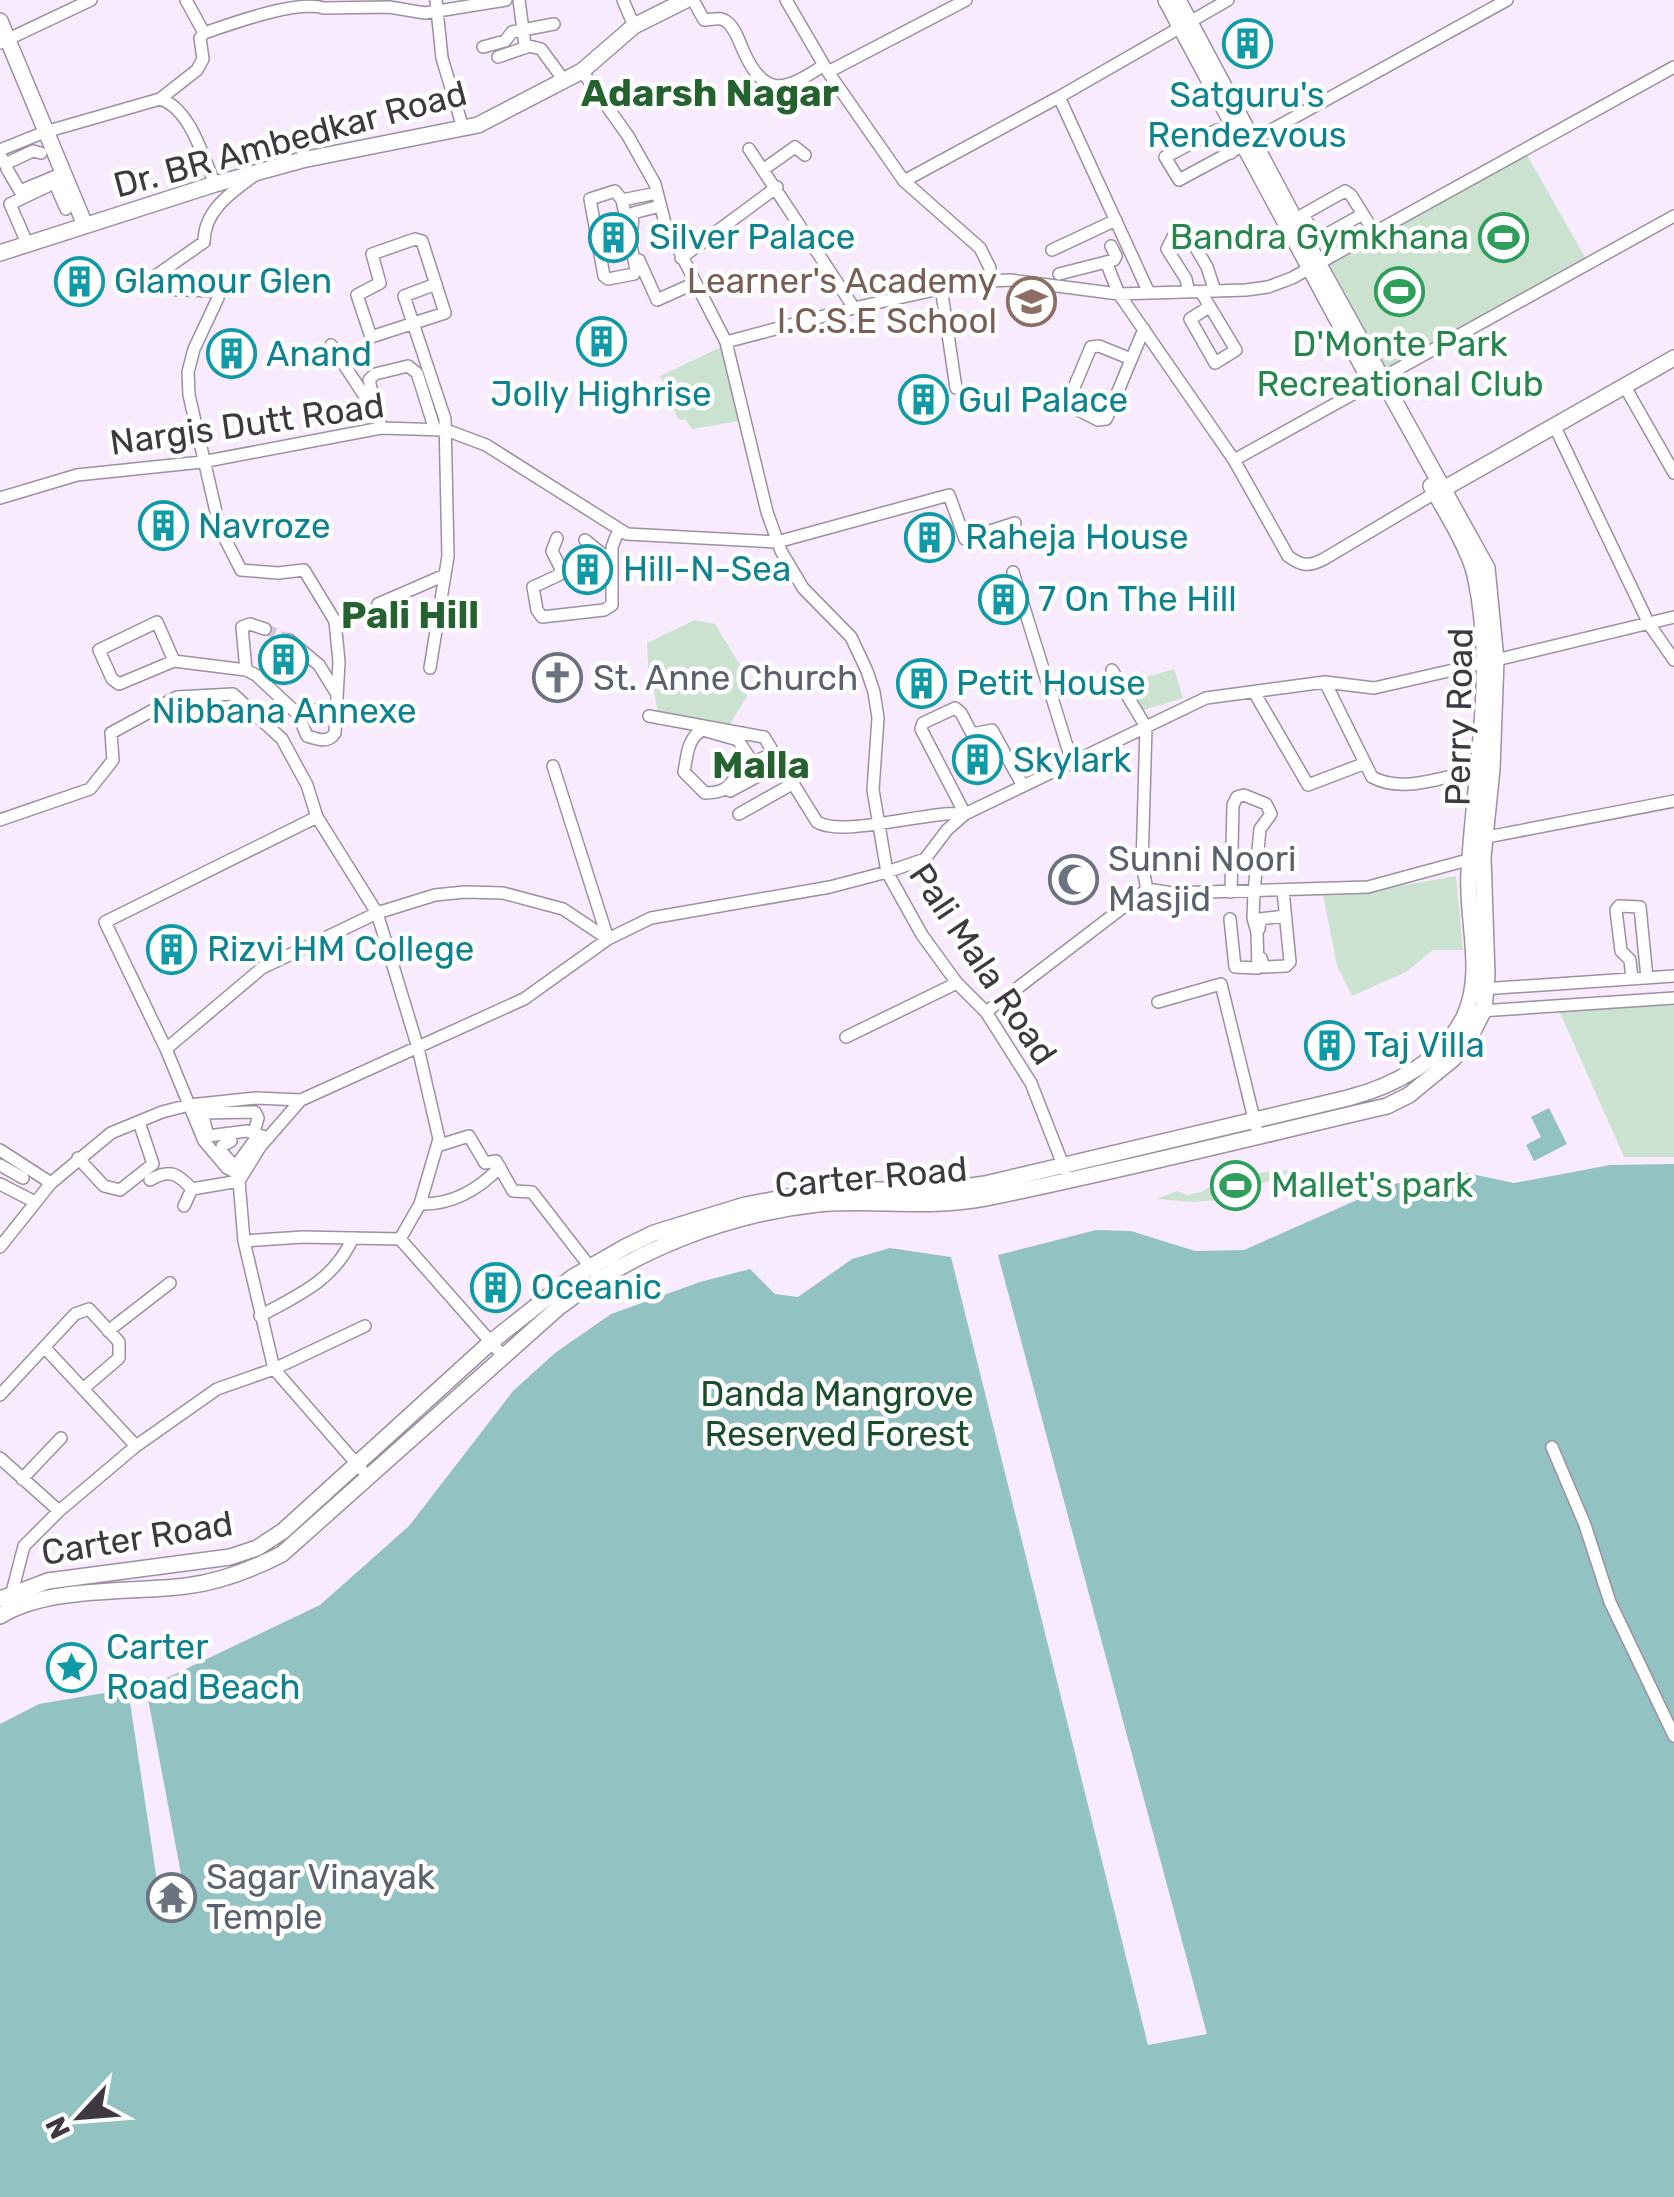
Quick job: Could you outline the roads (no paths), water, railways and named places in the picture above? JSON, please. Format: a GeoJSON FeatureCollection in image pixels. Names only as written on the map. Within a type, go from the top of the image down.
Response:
{"type":"FeatureCollection","features":[{"type":"Feature","properties":{"kind":"main road","name":"Dr. BR Ambedkar Road"},"geometry":{"type":"LineString","coordinates":[[0,253],[258,172],[478,125],[582,70],[634,26],[690,0]]}},
{"type":"Feature","properties":{"kind":"main road","name":"Perry Road"},"geometry":{"type":"LineString","coordinates":[[1166,0],[1184,25],[1243,146],[1294,220],[1313,266],[1487,568],[1485,769],[1477,858],[1480,982]]}},
{"type":"Feature","properties":{"kind":"main road","name":"Perry Road"},"geometry":{"type":"LineString","coordinates":[[1178,0],[1184,25]]}},
{"type":"Feature","properties":{"kind":"main road"},"geometry":{"type":"LineString","coordinates":[[0,20],[4,42],[46,132],[56,181],[85,225]]}},
{"type":"Feature","properties":{"kind":"main road"},"geometry":{"type":"LineString","coordinates":[[1440,491],[1674,358]]}},
{"type":"Feature","properties":{"kind":"main road","name":"Perry Road"},"geometry":{"type":"LineString","coordinates":[[1485,769],[1488,668]]}},
{"type":"Feature","properties":{"kind":"main road","name":"Carter Road"},"geometry":{"type":"LineString","coordinates":[[5,1604],[48,1581],[190,1564],[257,1548],[284,1531],[491,1342],[595,1273],[686,1236],[751,1217],[819,1204],[981,1199],[1065,1171],[1257,1128],[1387,1106],[1410,1094],[1466,1045],[1484,1010],[1480,982]]}},
{"type":"Feature","properties":{"kind":"main road","name":"Carter Road"},"geometry":{"type":"LineString","coordinates":[[1257,1128],[1395,1082],[1444,1046],[1480,982]]}},
{"type":"Feature","properties":{"kind":"main road","name":"Carter Road"},"geometry":{"type":"LineString","coordinates":[[5,1604],[186,1586],[250,1570],[282,1554],[595,1273]]}},
{"type":"Feature","properties":{"kind":"street"},"geometry":{"type":"LineString","coordinates":[[4,42],[91,0]]}},
{"type":"Feature","properties":{"kind":"street"},"geometry":{"type":"LineString","coordinates":[[186,0],[204,32]]}},
{"type":"Feature","properties":{"kind":"street"},"geometry":{"type":"LineString","coordinates":[[66,208],[42,156],[33,150],[4,164],[0,152],[46,132],[160,99],[197,70],[204,59],[200,38],[204,32],[278,8],[314,3],[324,8],[389,3],[408,12],[502,0]]}},
{"type":"Feature","properties":{"kind":"street"},"geometry":{"type":"LineString","coordinates":[[519,0],[521,30],[527,46]]}},
{"type":"Feature","properties":{"kind":"street"},"geometry":{"type":"LineString","coordinates":[[623,0],[634,26]]}},
{"type":"Feature","properties":{"kind":"street"},"geometry":{"type":"LineString","coordinates":[[690,0],[704,20],[718,18],[729,24],[761,82],[772,87],[826,69],[966,0]]}},
{"type":"Feature","properties":{"kind":"street"},"geometry":{"type":"LineString","coordinates":[[786,0],[826,69],[904,180],[980,248],[990,268],[990,280]]}},
{"type":"Feature","properties":{"kind":"street"},"geometry":{"type":"LineString","coordinates":[[904,180],[1228,0]]}},
{"type":"Feature","properties":{"kind":"street"},"geometry":{"type":"LineString","coordinates":[[1243,146],[1218,130],[1165,157],[1178,180],[1243,146],[1508,0]]}},
{"type":"Feature","properties":{"kind":"street"},"geometry":{"type":"LineString","coordinates":[[438,6],[442,58],[463,128]]}},
{"type":"Feature","properties":{"kind":"street"},"geometry":{"type":"LineString","coordinates":[[483,47],[504,41],[510,33],[549,26],[551,42],[542,49]]}},
{"type":"Feature","properties":{"kind":"street"},"geometry":{"type":"LineString","coordinates":[[498,57],[527,46],[542,49],[563,79]]}},
{"type":"Feature","properties":{"kind":"street"},"geometry":{"type":"LineString","coordinates":[[726,342],[941,287],[990,280],[1119,294],[1213,285],[1268,287],[1674,67]]}},
{"type":"Feature","properties":{"kind":"street","name":"Pali Mala Road"},"geometry":{"type":"LineString","coordinates":[[582,70],[628,136],[681,258],[726,342],[777,542],[796,579],[851,638],[874,692],[878,733],[872,790],[886,872],[922,935],[956,983],[986,1012],[1030,1082],[1065,1171]]}},
{"type":"Feature","properties":{"kind":"street"},"geometry":{"type":"LineString","coordinates":[[1059,97],[1149,293]]}},
{"type":"Feature","properties":{"kind":"street"},"geometry":{"type":"LineString","coordinates":[[160,99],[169,102],[185,120],[216,184]]}},
{"type":"Feature","properties":{"kind":"street"},"geometry":{"type":"LineString","coordinates":[[764,168],[795,147],[805,155]]}},
{"type":"Feature","properties":{"kind":"street"},"geometry":{"type":"LineString","coordinates":[[749,149],[854,308]]}},
{"type":"Feature","properties":{"kind":"street"},"geometry":{"type":"LineString","coordinates":[[7,169],[18,191],[56,181]]}},
{"type":"Feature","properties":{"kind":"street"},"geometry":{"type":"LineString","coordinates":[[174,661],[155,622],[99,650],[119,684],[174,661],[246,670],[299,717],[306,736],[322,740],[335,733],[340,662],[335,620],[304,570],[241,570],[220,529],[202,462],[188,372],[217,292],[200,288],[155,291],[151,284],[204,242],[204,225],[214,212],[226,197],[258,172]]}},
{"type":"Feature","properties":{"kind":"street"},"geometry":{"type":"LineString","coordinates":[[27,243],[10,204],[56,181]]}},
{"type":"Feature","properties":{"kind":"street"},"geometry":{"type":"LineString","coordinates":[[681,258],[777,187]]}},
{"type":"Feature","properties":{"kind":"street"},"geometry":{"type":"LineString","coordinates":[[616,191],[622,200],[636,272],[608,279],[604,276],[589,201],[616,191]]}},
{"type":"Feature","properties":{"kind":"street"},"geometry":{"type":"LineString","coordinates":[[1363,214],[1318,239],[1294,220],[1345,191],[1363,214],[1374,232]]}},
{"type":"Feature","properties":{"kind":"street"},"geometry":{"type":"LineString","coordinates":[[622,200],[658,199]]}},
{"type":"Feature","properties":{"kind":"street"},"geometry":{"type":"LineString","coordinates":[[658,199],[631,217],[647,280],[660,301],[695,283]]}},
{"type":"Feature","properties":{"kind":"street"},"geometry":{"type":"LineString","coordinates":[[1234,460],[1674,216]]}},
{"type":"Feature","properties":{"kind":"street"},"geometry":{"type":"LineString","coordinates":[[1068,288],[1051,255],[1116,220]]}},
{"type":"Feature","properties":{"kind":"street"},"geometry":{"type":"LineString","coordinates":[[1210,307],[1190,319],[1215,363],[1236,350],[1210,307],[1192,289],[1167,249],[1173,237],[1190,239],[1213,285]]}},
{"type":"Feature","properties":{"kind":"street"},"geometry":{"type":"LineString","coordinates":[[421,239],[436,284],[445,313],[370,336],[356,295],[380,283],[372,254],[421,239]]}},
{"type":"Feature","properties":{"kind":"street"},"geometry":{"type":"LineString","coordinates":[[1059,274],[1116,258],[1111,246]]}},
{"type":"Feature","properties":{"kind":"street"},"geometry":{"type":"LineString","coordinates":[[1106,262],[1119,294],[1234,460],[1288,556],[1311,566],[1440,491]]}},
{"type":"Feature","properties":{"kind":"street"},"geometry":{"type":"LineString","coordinates":[[430,668],[446,575],[440,430],[444,414],[405,294],[436,284]]}},
{"type":"Feature","properties":{"kind":"street"},"geometry":{"type":"LineString","coordinates":[[941,287],[956,388]]}},
{"type":"Feature","properties":{"kind":"street"},"geometry":{"type":"LineString","coordinates":[[1132,359],[1099,346],[1091,347],[1067,404],[1098,420],[1106,419],[1132,359],[1144,330]]}},
{"type":"Feature","properties":{"kind":"street"},"geometry":{"type":"LineString","coordinates":[[331,345],[364,395],[378,429]]}},
{"type":"Feature","properties":{"kind":"street"},"geometry":{"type":"LineString","coordinates":[[378,429],[369,380],[375,374],[408,366],[417,372],[440,430]]}},
{"type":"Feature","properties":{"kind":"street"},"geometry":{"type":"LineString","coordinates":[[1624,386],[1674,473]]}},
{"type":"Feature","properties":{"kind":"street"},"geometry":{"type":"LineString","coordinates":[[1554,425],[1650,624],[1674,660]]}},
{"type":"Feature","properties":{"kind":"street","name":"Nargis Dutt Road"},"geometry":{"type":"LineString","coordinates":[[0,498],[77,475],[202,462],[378,429],[440,430],[486,445],[628,534],[777,542],[948,495],[965,540],[1014,523]]}},
{"type":"Feature","properties":{"kind":"street"},"geometry":{"type":"LineString","coordinates":[[557,538],[552,551],[559,575],[533,587],[540,616],[604,610],[612,605],[612,547],[619,529]]}},
{"type":"Feature","properties":{"kind":"street"},"geometry":{"type":"LineString","coordinates":[[585,540],[612,562]]}},
{"type":"Feature","properties":{"kind":"street"},"geometry":{"type":"LineString","coordinates":[[1012,572],[1072,762]]}},
{"type":"Feature","properties":{"kind":"street"},"geometry":{"type":"LineString","coordinates":[[378,604],[446,575]]}},
{"type":"Feature","properties":{"kind":"street"},"geometry":{"type":"LineString","coordinates":[[184,1206],[192,1189],[235,1176],[256,1139],[301,1100],[524,999],[608,939],[651,918],[830,886],[925,858],[946,830],[965,814],[1206,698],[1325,682],[1374,688],[1488,668],[1674,617]]}},
{"type":"Feature","properties":{"kind":"street"},"geometry":{"type":"LineString","coordinates":[[246,670],[242,627],[250,624],[265,628]]}},
{"type":"Feature","properties":{"kind":"street"},"geometry":{"type":"LineString","coordinates":[[289,640],[319,665],[337,694]]}},
{"type":"Feature","properties":{"kind":"street"},"geometry":{"type":"LineString","coordinates":[[1112,670],[1146,726],[1142,865],[1147,888]]}},
{"type":"Feature","properties":{"kind":"street"},"geometry":{"type":"LineString","coordinates":[[1325,682],[1372,777],[1386,784],[1402,785],[1485,769]]}},
{"type":"Feature","properties":{"kind":"street"},"geometry":{"type":"LineString","coordinates":[[1254,692],[1308,784],[1364,764]]}},
{"type":"Feature","properties":{"kind":"street"},"geometry":{"type":"LineString","coordinates":[[0,820],[90,790],[113,760],[111,733],[177,696],[232,694],[282,739],[307,785],[316,817],[377,914],[418,1048],[440,1139],[420,1204],[400,1239]]}},
{"type":"Feature","properties":{"kind":"street"},"geometry":{"type":"LineString","coordinates":[[965,814],[921,729],[923,723],[955,708],[972,734],[992,730],[1023,786]]}},
{"type":"Feature","properties":{"kind":"street"},"geometry":{"type":"LineString","coordinates":[[299,717],[336,710]]}},
{"type":"Feature","properties":{"kind":"street"},"geometry":{"type":"LineString","coordinates":[[649,716],[764,737],[824,826],[841,828],[965,814]]}},
{"type":"Feature","properties":{"kind":"street"},"geometry":{"type":"LineString","coordinates":[[753,763],[738,740],[703,730],[697,732],[690,744],[684,772],[705,794],[712,794],[732,785],[740,772],[753,763],[779,758]]}},
{"type":"Feature","properties":{"kind":"street"},"geometry":{"type":"LineString","coordinates":[[726,793],[768,770],[779,758]]}},
{"type":"Feature","properties":{"kind":"street"},"geometry":{"type":"LineString","coordinates":[[553,766],[608,939]]}},
{"type":"Feature","properties":{"kind":"street"},"geometry":{"type":"LineString","coordinates":[[768,770],[779,792]]}},
{"type":"Feature","properties":{"kind":"street"},"geometry":{"type":"LineString","coordinates":[[739,814],[794,784]]}},
{"type":"Feature","properties":{"kind":"street"},"geometry":{"type":"LineString","coordinates":[[1230,919],[1235,968],[1258,968],[1254,892],[1260,829],[1271,814],[1266,804],[1244,795],[1237,797],[1233,805],[1231,892]]}},
{"type":"Feature","properties":{"kind":"street"},"geometry":{"type":"LineString","coordinates":[[1478,838],[1674,801]]}},
{"type":"Feature","properties":{"kind":"street"},"geometry":{"type":"LineString","coordinates":[[256,1139],[206,1136],[197,1108],[105,922],[316,817]]}},
{"type":"Feature","properties":{"kind":"street"},"geometry":{"type":"LineString","coordinates":[[986,1012],[1147,888],[1172,893],[1368,887],[1477,858]]}},
{"type":"Feature","properties":{"kind":"street"},"geometry":{"type":"LineString","coordinates":[[1232,872],[1257,874]]}},
{"type":"Feature","properties":{"kind":"street"},"geometry":{"type":"LineString","coordinates":[[1283,890],[1289,964],[1264,967],[1259,920],[1285,916]]}},
{"type":"Feature","properties":{"kind":"street"},"geometry":{"type":"LineString","coordinates":[[166,1049],[262,968],[377,914],[435,895],[502,893],[563,909],[608,939]]}},
{"type":"Feature","properties":{"kind":"street"},"geometry":{"type":"LineString","coordinates":[[1632,979],[1630,960],[1621,951],[1616,910],[1619,906],[1640,907],[1647,978]]}},
{"type":"Feature","properties":{"kind":"street"},"geometry":{"type":"LineString","coordinates":[[1158,1002],[1255,972]]}},
{"type":"Feature","properties":{"kind":"street"},"geometry":{"type":"LineString","coordinates":[[1480,982],[1571,983],[1674,976]]}},
{"type":"Feature","properties":{"kind":"street"},"geometry":{"type":"LineString","coordinates":[[846,1037],[956,983]]}},
{"type":"Feature","properties":{"kind":"street"},"geometry":{"type":"LineString","coordinates":[[1571,983],[1573,1003]]}},
{"type":"Feature","properties":{"kind":"street"},"geometry":{"type":"LineString","coordinates":[[1221,984],[1257,1128]]}},
{"type":"Feature","properties":{"kind":"street"},"geometry":{"type":"LineString","coordinates":[[1465,1012],[1674,998]]}},
{"type":"Feature","properties":{"kind":"street"},"geometry":{"type":"LineString","coordinates":[[0,1247],[6,1230],[51,1183],[111,1133],[162,1112],[301,1100]]}},
{"type":"Feature","properties":{"kind":"street"},"geometry":{"type":"LineString","coordinates":[[255,1105],[256,1139]]}},
{"type":"Feature","properties":{"kind":"street"},"geometry":{"type":"LineString","coordinates":[[197,1108],[204,1141],[235,1176]]}},
{"type":"Feature","properties":{"kind":"street"},"geometry":{"type":"LineString","coordinates":[[78,1158],[107,1188],[120,1190],[153,1164],[139,1122]]}},
{"type":"Feature","properties":{"kind":"street"},"geometry":{"type":"LineString","coordinates":[[231,1135],[222,1150],[235,1176],[244,1241],[274,1369],[371,1477]]}},
{"type":"Feature","properties":{"kind":"street"},"geometry":{"type":"LineString","coordinates":[[438,1146],[470,1136],[485,1162],[496,1161],[513,1192],[532,1192],[595,1273]]}},
{"type":"Feature","properties":{"kind":"street"},"geometry":{"type":"LineString","coordinates":[[0,1150],[51,1183]]}},
{"type":"Feature","properties":{"kind":"street"},"geometry":{"type":"LineString","coordinates":[[0,1165],[22,1178]]}},
{"type":"Feature","properties":{"kind":"street"},"geometry":{"type":"LineString","coordinates":[[420,1204],[438,1205],[460,1197],[482,1186],[500,1167]]}},
{"type":"Feature","properties":{"kind":"street"},"geometry":{"type":"LineString","coordinates":[[150,1180],[174,1172],[192,1189]]}},
{"type":"Feature","properties":{"kind":"street"},"geometry":{"type":"LineString","coordinates":[[0,1184],[35,1202]]}},
{"type":"Feature","properties":{"kind":"street"},"geometry":{"type":"LineString","coordinates":[[260,1316],[315,1286],[342,1260],[353,1238]]}},
{"type":"Feature","properties":{"kind":"street"},"geometry":{"type":"LineString","coordinates":[[244,1241],[400,1239],[504,1357]]}},
{"type":"Feature","properties":{"kind":"street"},"geometry":{"type":"LineString","coordinates":[[108,1331],[170,1283]]}},
{"type":"Feature","properties":{"kind":"street"},"geometry":{"type":"LineString","coordinates":[[0,1396],[80,1311],[88,1309],[119,1342],[118,1358],[84,1388]]}},
{"type":"Feature","properties":{"kind":"street"},"geometry":{"type":"LineString","coordinates":[[5,1604],[24,1546],[136,1446],[217,1389],[274,1369],[365,1326]]}},
{"type":"Feature","properties":{"kind":"street"},"geometry":{"type":"LineString","coordinates":[[46,1349],[136,1446]]}},
{"type":"Feature","properties":{"kind":"street"},"geometry":{"type":"LineString","coordinates":[[22,1478],[61,1438]]}},
{"type":"Feature","properties":{"kind":"street"},"geometry":{"type":"LineString","coordinates":[[1552,1446],[1610,1602],[1674,1736]]}},
{"type":"Feature","properties":{"kind":"street"},"geometry":{"type":"LineString","coordinates":[[0,1458],[60,1510]]}},
{"type":"Feature","properties":{"kind":"street"},"geometry":{"type":"LineString","coordinates":[[0,1578],[5,1604]]}},
{"type":"Feature","properties":{"kind":"tunnel"},"geometry":{"type":"LineString","coordinates":[[265,629],[289,640]]}},
{"type":"Feature","properties":{"kind":"place","name":"Satguru's Rendezvous"},"geometry":{"type":"Point","coordinates":[1247,43]}},
{"type":"Feature","properties":{"kind":"place","name":"Silver Palace"},"geometry":{"type":"Point","coordinates":[614,237]}},
{"type":"Feature","properties":{"kind":"place","name":"Bandra Gymkhana"},"geometry":{"type":"Point","coordinates":[1504,237]}},
{"type":"Feature","properties":{"kind":"place","name":"Glamour Glen"},"geometry":{"type":"Point","coordinates":[79,281]}},
{"type":"Feature","properties":{"kind":"place","name":"D'Monte Park Recreational Club"},"geometry":{"type":"Point","coordinates":[1400,292]}},
{"type":"Feature","properties":{"kind":"place","name":"Learner's Academy I.C.S.E School"},"geometry":{"type":"Point","coordinates":[1032,301]}},
{"type":"Feature","properties":{"kind":"place","name":"Jolly Highrise"},"geometry":{"type":"Point","coordinates":[601,342]}},
{"type":"Feature","properties":{"kind":"place","name":"Anand"},"geometry":{"type":"Point","coordinates":[231,354]}},
{"type":"Feature","properties":{"kind":"place","name":"Gul Palace"},"geometry":{"type":"Point","coordinates":[923,400]}},
{"type":"Feature","properties":{"kind":"place","name":"Navroze"},"geometry":{"type":"Point","coordinates":[163,526]}},
{"type":"Feature","properties":{"kind":"place","name":"Raheja House"},"geometry":{"type":"Point","coordinates":[930,537]}},
{"type":"Feature","properties":{"kind":"place","name":"Hill-N-Sea"},"geometry":{"type":"Point","coordinates":[588,569]}},
{"type":"Feature","properties":{"kind":"place","name":"7 On The Hill"},"geometry":{"type":"Point","coordinates":[1003,599]}},
{"type":"Feature","properties":{"kind":"place","name":"Nibbana Annexe"},"geometry":{"type":"Point","coordinates":[284,659]}},
{"type":"Feature","properties":{"kind":"place","name":"St. Anne Church"},"geometry":{"type":"Point","coordinates":[558,678]}},
{"type":"Feature","properties":{"kind":"place","name":"Petit House"},"geometry":{"type":"Point","coordinates":[921,683]}},
{"type":"Feature","properties":{"kind":"place","name":"Skylark"},"geometry":{"type":"Point","coordinates":[978,760]}},
{"type":"Feature","properties":{"kind":"place","name":"Sunni Noori Masjid"},"geometry":{"type":"Point","coordinates":[1073,879]}},
{"type":"Feature","properties":{"kind":"place","name":"Rizvi HM College"},"geometry":{"type":"Point","coordinates":[172,949]}},
{"type":"Feature","properties":{"kind":"place","name":"Taj Villa"},"geometry":{"type":"Point","coordinates":[1329,1045]}},
{"type":"Feature","properties":{"kind":"place","name":"Mallet's park"},"geometry":{"type":"Point","coordinates":[1236,1185]}},
{"type":"Feature","properties":{"kind":"place","name":"Oceanic"},"geometry":{"type":"Point","coordinates":[496,1287]}},
{"type":"Feature","properties":{"kind":"place","name":"Carter Road Beach"},"geometry":{"type":"Point","coordinates":[71,1667]}},
{"type":"Feature","properties":{"kind":"place","name":"Sagar Vinayak Temple"},"geometry":{"type":"Point","coordinates":[171,1897]}},
{"type":"Feature","properties":{"kind":"district","name":"Adarsh Nagar"},"geometry":{"type":"Point","coordinates":[710,93]}},
{"type":"Feature","properties":{"kind":"district","name":"Pali Hill"},"geometry":{"type":"Point","coordinates":[410,615]}},
{"type":"Feature","properties":{"kind":"district","name":"Malla"},"geometry":{"type":"Point","coordinates":[761,765]}},
{"type":"Feature","properties":{"kind":"park label","name":"Danda Mangrove Reserved Forest"},"geometry":{"type":"Point","coordinates":[837,1414]}}]}
